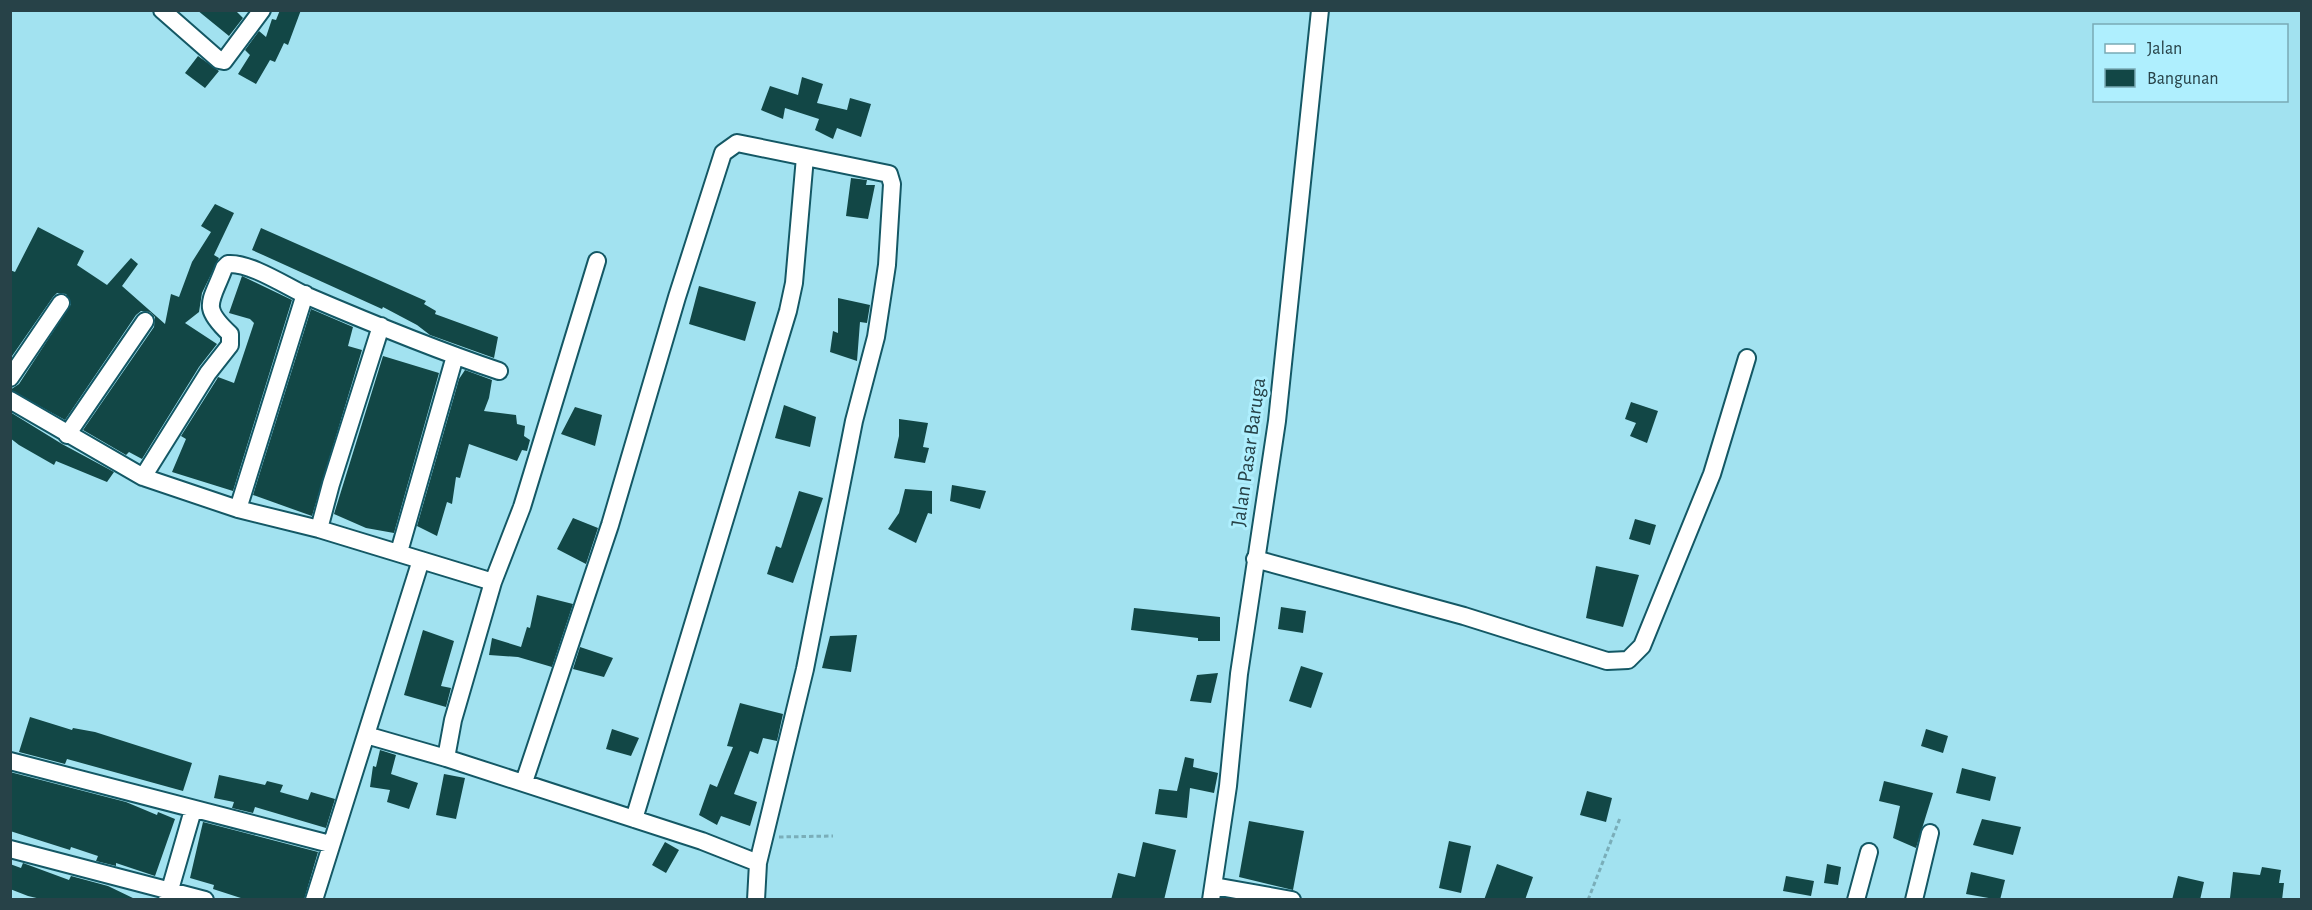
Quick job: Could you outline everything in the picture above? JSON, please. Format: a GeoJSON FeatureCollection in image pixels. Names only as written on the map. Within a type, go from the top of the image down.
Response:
{"type":"FeatureCollection","features":[{"type":"Feature","properties":{"kind":"street"},"geometry":{"type":"LineString","coordinates":[[162,10],[219,60],[224,61],[262,10]]}},
{"type":"Feature","properties":{"kind":"street","name":"Jalan Pasar Baruga"},"geometry":{"type":"LineString","coordinates":[[1212,893],[1255,559],[1278,410],[1320,10]]}},
{"type":"Feature","properties":{"kind":"street"},"geometry":{"type":"LineString","coordinates":[[524,782],[610,525],[677,297],[723,153],[737,143],[889,174],[892,184],[887,265],[876,337],[854,421],[805,669],[762,838],[756,900]]}},
{"type":"Feature","properties":{"kind":"street"},"geometry":{"type":"LineString","coordinates":[[634,819],[788,311],[794,283],[805,157]]}},
{"type":"Feature","properties":{"kind":"street"},"geometry":{"type":"LineString","coordinates":[[446,758],[453,720],[493,582],[522,507],[597,261]]}},
{"type":"Feature","properties":{"kind":"street"},"geometry":{"type":"LineString","coordinates":[[143,477],[208,373],[230,345],[230,334],[211,316],[209,309],[224,268],[234,264],[455,356],[499,370]]}},
{"type":"Feature","properties":{"kind":"street"},"geometry":{"type":"LineString","coordinates":[[238,509],[304,294]]}},
{"type":"Feature","properties":{"kind":"street"},"geometry":{"type":"LineString","coordinates":[[10,378],[61,303]]}},
{"type":"Feature","properties":{"kind":"street"},"geometry":{"type":"LineString","coordinates":[[67,435],[145,321]]}},
{"type":"Feature","properties":{"kind":"street"},"geometry":{"type":"LineString","coordinates":[[319,529],[333,475],[381,326]]}},
{"type":"Feature","properties":{"kind":"street"},"geometry":{"type":"LineString","coordinates":[[399,552],[455,356]]}},
{"type":"Feature","properties":{"kind":"street"},"geometry":{"type":"LineString","coordinates":[[1255,559],[1464,616],[1607,662],[1628,660],[1642,646],[1712,474],[1748,358]]}},
{"type":"Feature","properties":{"kind":"street"},"geometry":{"type":"LineString","coordinates":[[10,400],[143,477],[238,509],[319,529],[493,582]]}},
{"type":"Feature","properties":{"kind":"street"},"geometry":{"type":"LineString","coordinates":[[314,900],[422,560]]}},
{"type":"Feature","properties":{"kind":"street"},"geometry":{"type":"LineString","coordinates":[[366,735],[524,782],[758,863]]}},
{"type":"Feature","properties":{"kind":"street"},"geometry":{"type":"LineString","coordinates":[[10,761],[330,844]]}},
{"type":"Feature","properties":{"kind":"street"},"geometry":{"type":"LineString","coordinates":[[168,896],[193,810]]}},
{"type":"Feature","properties":{"kind":"street"},"geometry":{"type":"LineString","coordinates":[[1914,900],[1930,834]]}},
{"type":"Feature","properties":{"kind":"street"},"geometry":{"type":"LineString","coordinates":[[10,849],[168,896],[205,900]]}},
{"type":"Feature","properties":{"kind":"street"},"geometry":{"type":"LineString","coordinates":[[1856,900],[1869,852]]}},
{"type":"Feature","properties":{"kind":"street"},"geometry":{"type":"LineString","coordinates":[[1212,893],[1292,900]]}},
{"type":"Feature","properties":{"kind":"path"},"geometry":{"type":"LineString","coordinates":[[1588,900],[1620,818]]}},
{"type":"Feature","properties":{"kind":"path"},"geometry":{"type":"LineString","coordinates":[[762,838],[833,836]]}},
{"type":"Feature","properties":{"kind":"building"},"geometry":{"type":"Polygon","coordinates":[[[197,10],[235,10],[243,18],[229,36],[197,10]]]}},
{"type":"Feature","properties":{"kind":"building"},"geometry":{"type":"Polygon","coordinates":[[[280,10],[301,10],[288,45],[284,43],[275,62],[270,60],[256,84],[238,74],[250,55],[245,50],[259,31],[266,37],[272,19],[276,20],[280,10]]]}},
{"type":"Feature","properties":{"kind":"building"},"geometry":{"type":"Polygon","coordinates":[[[198,56],[219,71],[205,88],[185,73],[198,56]]]}},
{"type":"Feature","properties":{"kind":"building"},"geometry":{"type":"Polygon","coordinates":[[[802,77],[823,84],[817,103],[847,110],[850,98],[871,104],[861,137],[837,128],[833,139],[815,130],[819,119],[785,108],[783,119],[761,110],[770,86],[798,95],[802,77]]]}},
{"type":"Feature","properties":{"kind":"building"},"geometry":{"type":"Polygon","coordinates":[[[851,178],[867,180],[866,185],[875,185],[868,219],[846,216],[851,178]]]}},
{"type":"Feature","properties":{"kind":"building"},"geometry":{"type":"Polygon","coordinates":[[[215,204],[234,213],[214,255],[219,258],[202,293],[199,312],[185,323],[217,344],[199,367],[142,459],[129,452],[126,455],[83,430],[154,327],[155,317],[150,312],[141,311],[136,315],[65,420],[10,390],[19,384],[71,304],[66,294],[57,293],[10,359],[10,270],[15,272],[38,227],[84,251],[77,265],[107,285],[131,258],[138,264],[122,286],[165,324],[171,294],[179,297],[192,262],[211,232],[201,226],[215,204]]]}},
{"type":"Feature","properties":{"kind":"building"},"geometry":{"type":"Polygon","coordinates":[[[261,228],[426,301],[424,304],[436,311],[435,314],[498,337],[494,358],[430,335],[417,325],[383,307],[382,309],[252,250],[261,228]]]}},
{"type":"Feature","properties":{"kind":"building"},"geometry":{"type":"Polygon","coordinates":[[[242,276],[292,300],[233,491],[172,472],[186,439],[181,436],[218,377],[234,383],[254,323],[250,319],[229,313],[242,276]]]}},
{"type":"Feature","properties":{"kind":"building"},"geometry":{"type":"Polygon","coordinates":[[[699,286],[756,302],[745,341],[689,324],[699,286]]]}},
{"type":"Feature","properties":{"kind":"building"},"geometry":{"type":"Polygon","coordinates":[[[838,298],[870,305],[867,323],[860,322],[857,361],[830,352],[833,331],[838,333],[838,298]]]}},
{"type":"Feature","properties":{"kind":"building"},"geometry":{"type":"Polygon","coordinates":[[[311,309],[353,327],[348,346],[362,350],[312,516],[253,495],[311,309]]]}},
{"type":"Feature","properties":{"kind":"building"},"geometry":{"type":"Polygon","coordinates":[[[383,356],[439,373],[394,533],[366,528],[334,514],[383,356]]]}},
{"type":"Feature","properties":{"kind":"building"},"geometry":{"type":"Polygon","coordinates":[[[465,370],[492,380],[484,411],[516,415],[517,424],[525,426],[524,436],[530,440],[527,451],[522,450],[517,461],[469,444],[460,478],[456,477],[452,504],[447,502],[437,536],[417,526],[459,379],[465,370]]]}},
{"type":"Feature","properties":{"kind":"building"},"geometry":{"type":"Polygon","coordinates":[[[1631,402],[1658,411],[1647,443],[1630,436],[1636,423],[1625,419],[1631,402]]]}},
{"type":"Feature","properties":{"kind":"building"},"geometry":{"type":"Polygon","coordinates":[[[784,405],[816,417],[810,447],[775,438],[784,405]]]}},
{"type":"Feature","properties":{"kind":"building"},"geometry":{"type":"Polygon","coordinates":[[[575,407],[602,415],[595,446],[561,434],[575,407]]]}},
{"type":"Feature","properties":{"kind":"building"},"geometry":{"type":"Polygon","coordinates":[[[10,412],[114,472],[107,482],[56,461],[54,465],[19,445],[10,438],[10,412]]]}},
{"type":"Feature","properties":{"kind":"building"},"geometry":{"type":"Polygon","coordinates":[[[899,419],[928,423],[923,447],[929,448],[925,463],[894,458],[899,436],[899,419]]]}},
{"type":"Feature","properties":{"kind":"building"},"geometry":{"type":"Polygon","coordinates":[[[952,485],[986,491],[980,509],[950,501],[952,485]]]}},
{"type":"Feature","properties":{"kind":"building"},"geometry":{"type":"Polygon","coordinates":[[[905,489],[932,491],[932,514],[928,513],[916,543],[888,529],[899,513],[905,489]]]}},
{"type":"Feature","properties":{"kind":"building"},"geometry":{"type":"Polygon","coordinates":[[[799,491],[823,498],[793,583],[767,574],[776,546],[781,548],[799,491]]]}},
{"type":"Feature","properties":{"kind":"building"},"geometry":{"type":"Polygon","coordinates":[[[573,518],[598,528],[586,564],[557,549],[573,518]]]}},
{"type":"Feature","properties":{"kind":"building"},"geometry":{"type":"Polygon","coordinates":[[[1635,519],[1656,525],[1650,545],[1629,539],[1635,519]]]}},
{"type":"Feature","properties":{"kind":"building"},"geometry":{"type":"Polygon","coordinates":[[[1596,566],[1639,575],[1623,627],[1586,618],[1596,566]]]}},
{"type":"Feature","properties":{"kind":"building"},"geometry":{"type":"Polygon","coordinates":[[[537,595],[573,604],[552,667],[518,657],[489,655],[492,638],[521,647],[527,627],[530,628],[537,595]]]}},
{"type":"Feature","properties":{"kind":"building"},"geometry":{"type":"Polygon","coordinates":[[[1281,607],[1306,611],[1303,633],[1278,629],[1281,607]]]}},
{"type":"Feature","properties":{"kind":"building"},"geometry":{"type":"Polygon","coordinates":[[[1134,608],[1220,617],[1220,641],[1198,641],[1198,638],[1131,630],[1134,608]]]}},
{"type":"Feature","properties":{"kind":"building"},"geometry":{"type":"Polygon","coordinates":[[[423,630],[454,641],[441,686],[451,688],[446,707],[404,695],[423,630]]]}},
{"type":"Feature","properties":{"kind":"building"},"geometry":{"type":"Polygon","coordinates":[[[857,635],[851,672],[822,668],[830,636],[857,635]]]}},
{"type":"Feature","properties":{"kind":"building"},"geometry":{"type":"Polygon","coordinates":[[[580,647],[613,658],[604,677],[573,669],[580,647]]]}},
{"type":"Feature","properties":{"kind":"building"},"geometry":{"type":"Polygon","coordinates":[[[1301,666],[1323,673],[1311,708],[1289,701],[1301,666]]]}},
{"type":"Feature","properties":{"kind":"building"},"geometry":{"type":"Polygon","coordinates":[[[1218,673],[1211,703],[1190,701],[1197,675],[1218,673]]]}},
{"type":"Feature","properties":{"kind":"building"},"geometry":{"type":"Polygon","coordinates":[[[740,703],[783,714],[777,741],[763,738],[758,754],[750,751],[734,794],[757,802],[750,826],[721,816],[717,825],[699,815],[710,784],[717,787],[733,747],[727,746],[740,703]]]}},
{"type":"Feature","properties":{"kind":"building"},"geometry":{"type":"Polygon","coordinates":[[[30,717],[72,730],[73,728],[95,732],[192,763],[183,791],[67,759],[65,764],[19,752],[30,717]]]}},
{"type":"Feature","properties":{"kind":"building"},"geometry":{"type":"Polygon","coordinates":[[[612,729],[639,738],[631,756],[606,749],[612,729]]]}},
{"type":"Feature","properties":{"kind":"building"},"geometry":{"type":"Polygon","coordinates":[[[1926,729],[1948,736],[1943,753],[1921,746],[1926,729]]]}},
{"type":"Feature","properties":{"kind":"building"},"geometry":{"type":"Polygon","coordinates":[[[380,750],[396,755],[391,774],[418,783],[409,809],[387,802],[390,790],[370,787],[373,766],[376,767],[380,750]]]}},
{"type":"Feature","properties":{"kind":"building"},"geometry":{"type":"Polygon","coordinates":[[[1185,757],[1194,759],[1193,767],[1218,773],[1214,793],[1190,788],[1187,818],[1155,814],[1159,789],[1177,791],[1185,757]]]}},
{"type":"Feature","properties":{"kind":"building"},"geometry":{"type":"Polygon","coordinates":[[[1962,768],[1996,777],[1990,801],[1956,793],[1962,768]]]}},
{"type":"Feature","properties":{"kind":"building"},"geometry":{"type":"Polygon","coordinates":[[[10,772],[126,802],[157,815],[158,812],[175,819],[155,876],[116,863],[116,866],[96,861],[98,856],[71,847],[70,850],[10,831],[10,772]]]}},
{"type":"Feature","properties":{"kind":"building"},"geometry":{"type":"Polygon","coordinates":[[[444,774],[465,778],[456,819],[436,815],[444,774]]]}},
{"type":"Feature","properties":{"kind":"building"},"geometry":{"type":"Polygon","coordinates":[[[219,775],[265,785],[267,781],[283,785],[280,792],[308,800],[311,792],[335,799],[326,828],[255,807],[253,813],[232,808],[234,802],[214,798],[219,775]]]}},
{"type":"Feature","properties":{"kind":"building"},"geometry":{"type":"Polygon","coordinates":[[[1884,781],[1933,793],[1916,848],[1893,838],[1900,806],[1879,801],[1884,781]]]}},
{"type":"Feature","properties":{"kind":"building"},"geometry":{"type":"Polygon","coordinates":[[[1587,791],[1612,798],[1606,822],[1580,815],[1587,791]]]}},
{"type":"Feature","properties":{"kind":"building"},"geometry":{"type":"Polygon","coordinates":[[[1982,819],[2021,827],[2013,855],[1973,845],[1982,819]]]}},
{"type":"Feature","properties":{"kind":"building"},"geometry":{"type":"Polygon","coordinates":[[[1249,821],[1304,831],[1293,890],[1239,877],[1249,821]]]}},
{"type":"Feature","properties":{"kind":"building"},"geometry":{"type":"Polygon","coordinates":[[[203,822],[318,852],[304,900],[247,900],[213,889],[214,885],[190,878],[203,822]]]}},
{"type":"Feature","properties":{"kind":"building"},"geometry":{"type":"Polygon","coordinates":[[[1449,841],[1471,846],[1461,893],[1439,888],[1449,841]]]}},
{"type":"Feature","properties":{"kind":"building"},"geometry":{"type":"Polygon","coordinates":[[[665,842],[679,850],[666,873],[652,865],[665,842]]]}},
{"type":"Feature","properties":{"kind":"building"},"geometry":{"type":"Polygon","coordinates":[[[1143,842],[1176,850],[1164,900],[1111,900],[1118,873],[1135,877],[1143,842]]]}},
{"type":"Feature","properties":{"kind":"building"},"geometry":{"type":"Polygon","coordinates":[[[23,863],[69,880],[71,876],[108,886],[137,900],[45,900],[28,896],[10,889],[10,864],[21,868],[23,863]]]}},
{"type":"Feature","properties":{"kind":"building"},"geometry":{"type":"Polygon","coordinates":[[[1497,864],[1533,877],[1525,900],[1484,900],[1497,864]]]}},
{"type":"Feature","properties":{"kind":"building"},"geometry":{"type":"Polygon","coordinates":[[[1827,864],[1841,867],[1838,885],[1824,883],[1827,864]]]}},
{"type":"Feature","properties":{"kind":"building"},"geometry":{"type":"Polygon","coordinates":[[[2262,867],[2281,870],[2279,883],[2284,883],[2282,900],[2230,898],[2233,872],[2260,875],[2262,867]]]}},
{"type":"Feature","properties":{"kind":"building"},"geometry":{"type":"Polygon","coordinates":[[[1971,872],[2005,880],[2000,900],[1966,894],[1971,872]]]}},
{"type":"Feature","properties":{"kind":"building"},"geometry":{"type":"Polygon","coordinates":[[[1786,876],[1814,881],[1811,896],[1783,891],[1786,876]]]}},
{"type":"Feature","properties":{"kind":"building"},"geometry":{"type":"Polygon","coordinates":[[[2178,876],[2204,882],[2200,900],[2172,900],[2178,876]]]}}]}
